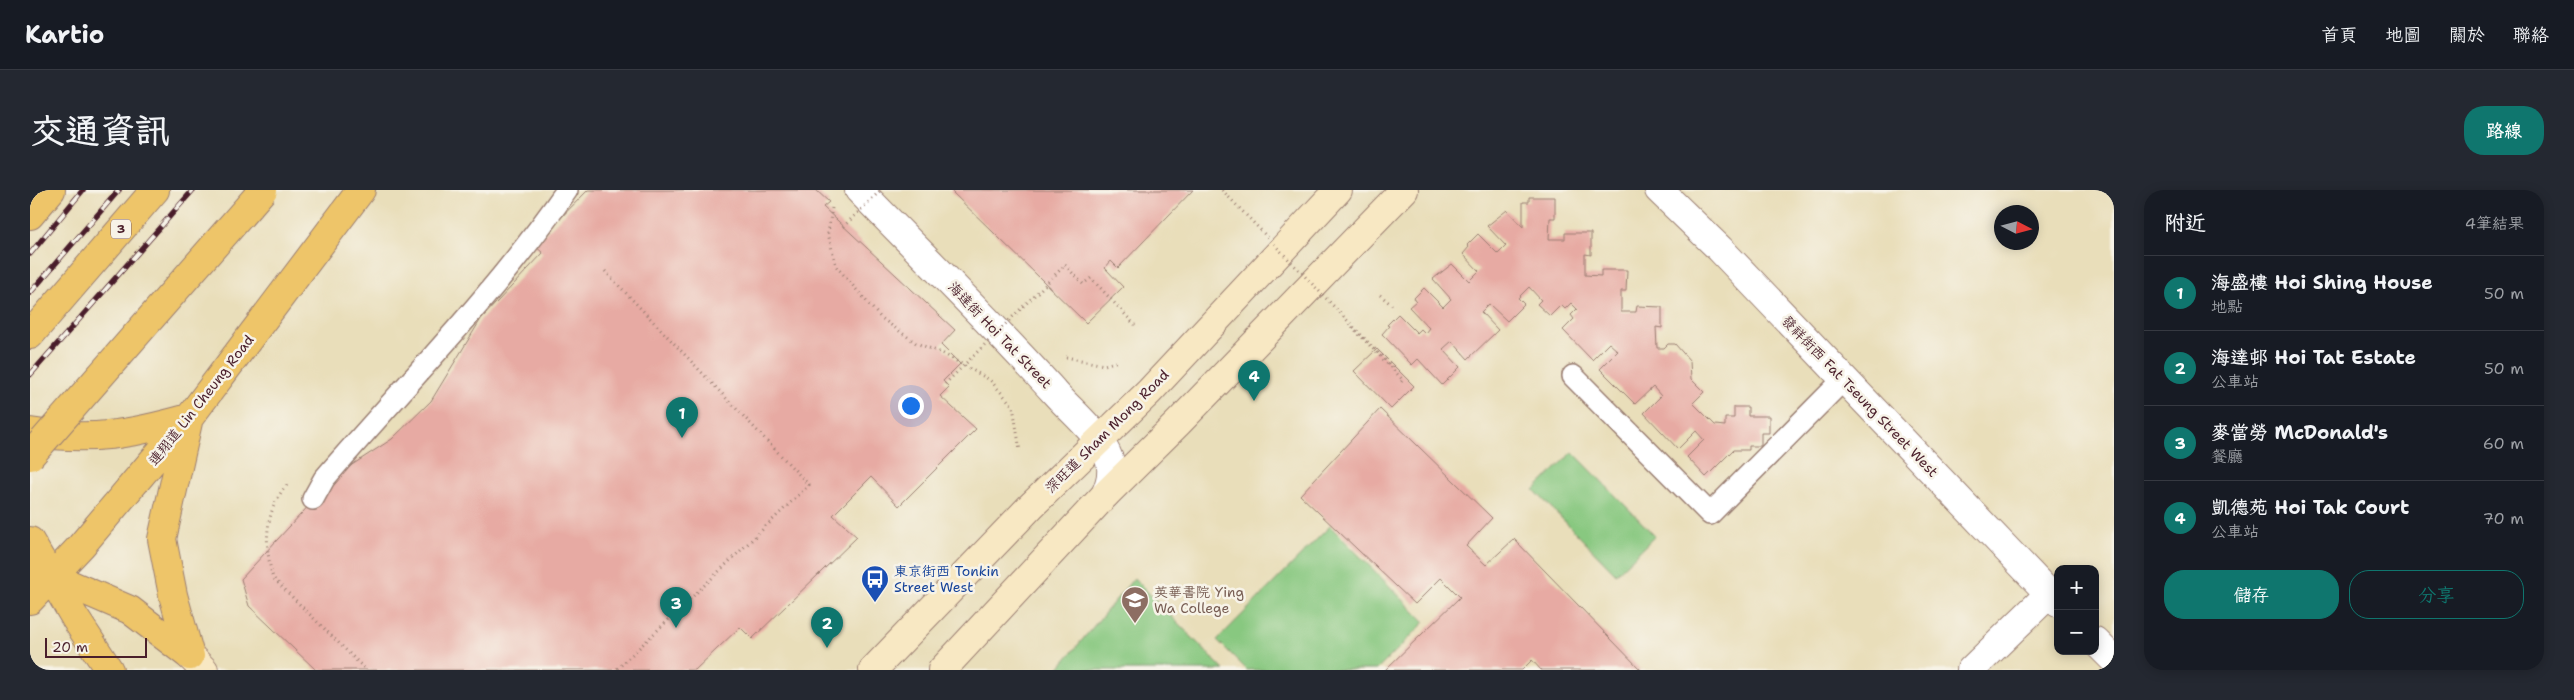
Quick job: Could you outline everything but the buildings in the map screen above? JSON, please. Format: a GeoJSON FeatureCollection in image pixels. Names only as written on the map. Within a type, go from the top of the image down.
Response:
{"type":"FeatureCollection","features":[{"type":"Feature","properties":{"kind":"main road"},"geometry":{"type":"LineString","coordinates":[[30,215],[51,190]]}},
{"type":"Feature","properties":{"kind":"main road","name":"3"},"geometry":{"type":"LineString","coordinates":[[30,334],[155,190]]}},
{"type":"Feature","properties":{"kind":"main road"},"geometry":{"type":"LineString","coordinates":[[30,456],[263,190]]}},
{"type":"Feature","properties":{"kind":"main road","name":"連翔道 Lin Cheung Road"},"geometry":{"type":"LineString","coordinates":[[30,600],[41,572],[189,418],[361,190]]}},
{"type":"Feature","properties":{"kind":"main road"},"geometry":{"type":"LineString","coordinates":[[30,432],[64,438],[142,431],[189,418],[162,539],[173,595],[197,663]]}},
{"type":"Feature","properties":{"kind":"main road"},"geometry":{"type":"LineString","coordinates":[[30,541],[41,572],[75,618],[109,670]]}},
{"type":"Feature","properties":{"kind":"main road"},"geometry":{"type":"LineString","coordinates":[[41,572],[130,610],[197,663]]}},
{"type":"Feature","properties":{"kind":"street","name":"海達街 Hoi Tat Street"},"geometry":{"type":"LineString","coordinates":[[859,190],[1024,358],[1098,440],[1109,459],[1111,470],[1110,484],[1105,495]]}},
{"type":"Feature","properties":{"kind":"street","name":"深旺道 Sham Mong Road"},"geometry":{"type":"LineString","coordinates":[[873,670],[1098,440],[1148,392],[1338,190]]}},
{"type":"Feature","properties":{"kind":"street"},"geometry":{"type":"LineString","coordinates":[[942,670],[1105,495],[1178,423],[1404,190]]}},
{"type":"Feature","properties":{"kind":"street","name":"發祥街西 Fat Tseung Street West"},"geometry":{"type":"LineString","coordinates":[[1660,190],[1720,249],[2053,599]]}},
{"type":"Feature","properties":{"kind":"street"},"geometry":{"type":"LineString","coordinates":[[1971,670],[2053,599]]}},
{"type":"Feature","properties":{"kind":"street"},"geometry":{"type":"LineString","coordinates":[[2099,645],[2114,660]]}},
{"type":"Feature","properties":{"kind":"lane"},"geometry":{"type":"LineString","coordinates":[[314,499],[324,479],[477,307],[567,190]]}},
{"type":"Feature","properties":{"kind":"lane"},"geometry":{"type":"LineString","coordinates":[[1573,376],[1710,514],[1844,380]]}},
{"type":"Feature","properties":{"kind":"path"},"geometry":{"type":"LineString","coordinates":[[843,227],[881,190]]}},
{"type":"Feature","properties":{"kind":"path"},"geometry":{"type":"LineString","coordinates":[[1222,190],[1392,368]]}},
{"type":"Feature","properties":{"kind":"path"},"geometry":{"type":"LineString","coordinates":[[833,201],[828,232],[836,266],[880,317],[916,343],[942,353],[990,380],[1013,406],[1018,428],[1020,451]]}},
{"type":"Feature","properties":{"kind":"path"},"geometry":{"type":"LineString","coordinates":[[945,384],[1065,265],[1083,284],[1091,278],[1135,325]]}},
{"type":"Feature","properties":{"kind":"path"},"geometry":{"type":"LineString","coordinates":[[605,271],[809,485],[616,670]]}},
{"type":"Feature","properties":{"kind":"path"},"geometry":{"type":"LineString","coordinates":[[1380,295],[1392,306]]}},
{"type":"Feature","properties":{"kind":"path"},"geometry":{"type":"LineString","coordinates":[[1352,327],[1403,380],[1400,383]]}},
{"type":"Feature","properties":{"kind":"green space"},"geometry":{"type":"Polygon","coordinates":[[[1573,452],[1655,536],[1616,574],[1534,490],[1573,452]]]}},
{"type":"Feature","properties":{"kind":"green space"},"geometry":{"type":"Polygon","coordinates":[[[1330,526],[1425,622],[1377,670],[1247,670],[1217,640],[1330,526]]]}},
{"type":"Feature","properties":{"kind":"green space","name":"英華書院 Ying Wa College"},"geometry":{"type":"Polygon","coordinates":[[[1134,578],[1224,670],[1057,670],[1134,578]]]}},
{"type":"Feature","properties":{"kind":"railway"},"geometry":{"type":"LineString","coordinates":[[30,254],[83,190]]}},
{"type":"Feature","properties":{"kind":"railway"},"geometry":{"type":"LineString","coordinates":[[30,293],[119,190]]}},
{"type":"Feature","properties":{"kind":"railway"},"geometry":{"type":"LineString","coordinates":[[30,375],[193,190]]}},
{"type":"Feature","properties":{"kind":"place","name":"凱德苑 Hoi Tak Court"},"geometry":{"type":"Point","coordinates":[1254,401]}},
{"type":"Feature","properties":{"kind":"place","name":"海盛樓 Hoi Shing House"},"geometry":{"type":"Point","coordinates":[682,438]}},
{"type":"Feature","properties":{"kind":"place","name":"東京街西 Tonkin Street West"},"geometry":{"type":"Point","coordinates":[875,603]}},
{"type":"Feature","properties":{"kind":"place","name":"英華書院 Ying Wa College"},"geometry":{"type":"Point","coordinates":[1135,624]}},
{"type":"Feature","properties":{"kind":"place","name":"麥當勞 McDonald's"},"geometry":{"type":"Point","coordinates":[676,628]}},
{"type":"Feature","properties":{"kind":"place","name":"海達邨 Hoi Tat Estate"},"geometry":{"type":"Point","coordinates":[827,648]}}]}
